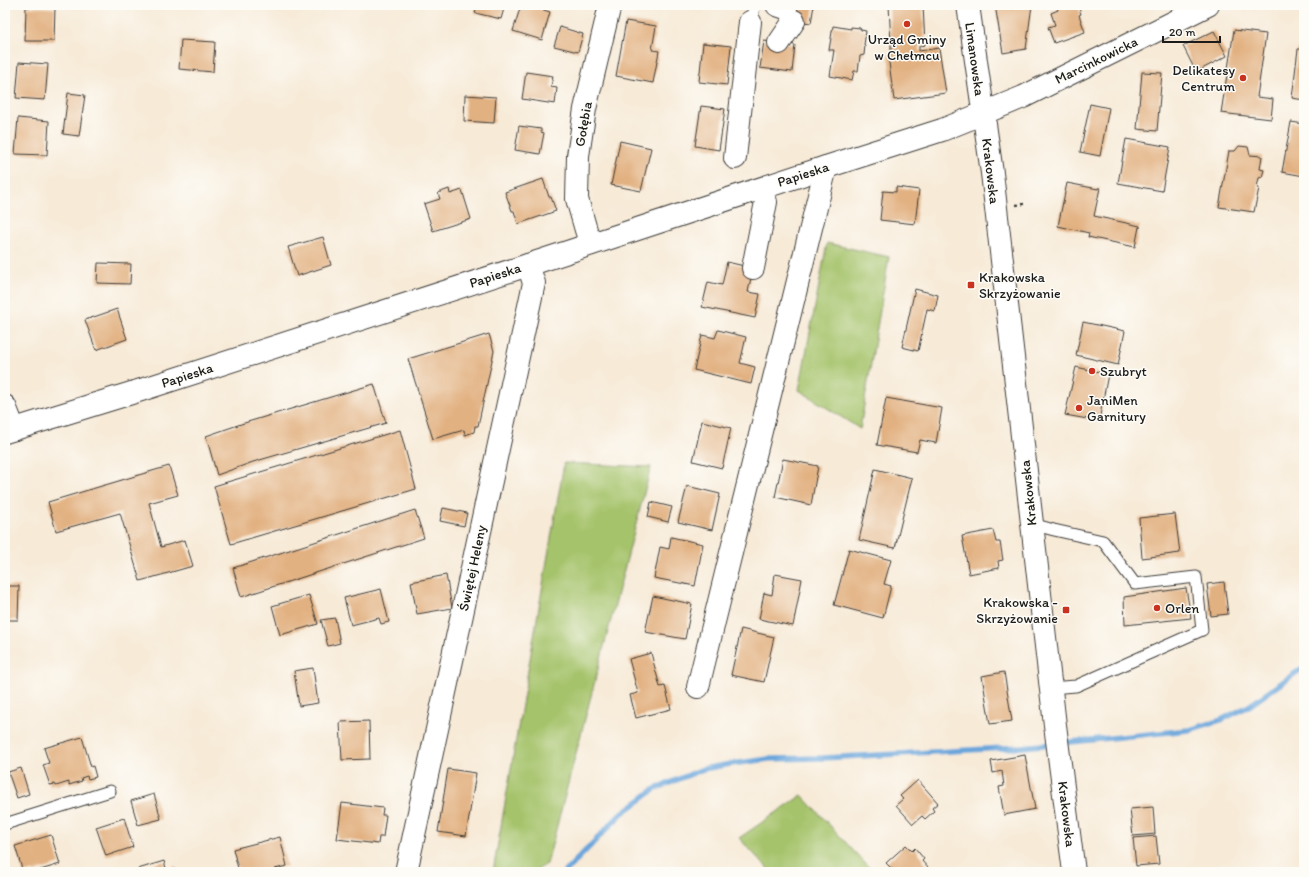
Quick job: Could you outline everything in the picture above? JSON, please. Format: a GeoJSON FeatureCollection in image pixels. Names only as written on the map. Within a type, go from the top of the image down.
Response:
{"type":"FeatureCollection","features":[{"type":"Feature","properties":{"kind":"street","name":"Gołębia"},"geometry":{"type":"LineString","coordinates":[[591,244],[577,199],[578,156],[585,109],[610,5]]}},
{"type":"Feature","properties":{"kind":"street","name":"Limanowska"},"geometry":{"type":"LineString","coordinates":[[968,5],[983,113]]}},
{"type":"Feature","properties":{"kind":"street","name":"Marcinkowicka"},"geometry":{"type":"LineString","coordinates":[[983,113],[1022,96],[1202,6]]}},
{"type":"Feature","properties":{"kind":"street"},"geometry":{"type":"LineString","coordinates":[[779,43],[785,11]]}},
{"type":"Feature","properties":{"kind":"street"},"geometry":{"type":"LineString","coordinates":[[735,158],[752,14]]}},
{"type":"Feature","properties":{"kind":"street","name":"Papieska"},"geometry":{"type":"LineString","coordinates":[[9,431],[138,391],[942,130],[983,113]]}},
{"type":"Feature","properties":{"kind":"street","name":"Krakowska"},"geometry":{"type":"LineString","coordinates":[[983,113],[992,173],[1050,688],[1074,872]]}},
{"type":"Feature","properties":{"kind":"street"},"geometry":{"type":"LineString","coordinates":[[698,686],[826,167]]}},
{"type":"Feature","properties":{"kind":"street"},"geometry":{"type":"LineString","coordinates":[[753,268],[766,202]]}},
{"type":"Feature","properties":{"kind":"street","name":"Świętej Heleny"},"geometry":{"type":"LineString","coordinates":[[406,872],[534,283],[528,265]]}},
{"type":"Feature","properties":{"kind":"street"},"geometry":{"type":"LineString","coordinates":[[5,406],[9,431]]}},
{"type":"Feature","properties":{"kind":"lane"},"geometry":{"type":"LineString","coordinates":[[1032,524],[1103,541],[1135,584],[1196,578],[1202,630],[1076,686],[1050,688]]}},
{"type":"Feature","properties":{"kind":"lane"},"geometry":{"type":"LineString","coordinates":[[5,824],[110,791]]}},
{"type":"Feature","properties":{"kind":"green space"},"geometry":{"type":"Polygon","coordinates":[[[827,243],[889,257],[860,429],[799,390],[827,243]]]}},
{"type":"Feature","properties":{"kind":"green space"},"geometry":{"type":"Polygon","coordinates":[[[564,463],[651,467],[547,864],[533,872],[493,872],[564,463]]]}},
{"type":"Feature","properties":{"kind":"green space"},"geometry":{"type":"Polygon","coordinates":[[[802,795],[873,872],[771,872],[739,838],[802,795]]]}},
{"type":"Feature","properties":{"kind":"building"},"geometry":{"type":"Polygon","coordinates":[[[477,5],[505,5],[501,19],[475,13],[477,5]]]}},
{"type":"Feature","properties":{"kind":"building"},"geometry":{"type":"Polygon","coordinates":[[[521,5],[532,5],[531,6],[550,12],[542,40],[513,31],[521,5]]]}},
{"type":"Feature","properties":{"kind":"building"},"geometry":{"type":"Polygon","coordinates":[[[786,5],[814,5],[811,23],[784,19],[786,5]]]}},
{"type":"Feature","properties":{"kind":"building"},"geometry":{"type":"Polygon","coordinates":[[[889,5],[923,5],[925,45],[919,46],[919,51],[939,48],[946,93],[894,100],[888,55],[891,55],[889,5]]]}},
{"type":"Feature","properties":{"kind":"building"},"geometry":{"type":"Polygon","coordinates":[[[995,5],[1032,5],[1026,49],[1003,53],[995,5]]]}},
{"type":"Feature","properties":{"kind":"building"},"geometry":{"type":"Polygon","coordinates":[[[1056,5],[1078,5],[1081,14],[1079,15],[1085,32],[1054,43],[1048,27],[1055,25],[1051,13],[1058,10],[1056,5]]]}},
{"type":"Feature","properties":{"kind":"building"},"geometry":{"type":"Polygon","coordinates":[[[26,7],[55,8],[54,41],[25,41],[26,7]]]}},
{"type":"Feature","properties":{"kind":"building"},"geometry":{"type":"Polygon","coordinates":[[[626,21],[656,26],[652,50],[659,51],[653,83],[616,76],[626,21]]]}},
{"type":"Feature","properties":{"kind":"building"},"geometry":{"type":"Polygon","coordinates":[[[833,26],[851,29],[851,27],[860,28],[861,30],[866,31],[864,55],[860,56],[858,71],[854,71],[852,80],[830,76],[834,50],[829,50],[833,26]]]}},
{"type":"Feature","properties":{"kind":"building"},"geometry":{"type":"Polygon","coordinates":[[[560,27],[583,34],[578,52],[554,46],[560,27]]]}},
{"type":"Feature","properties":{"kind":"building","name":"Delikatesy Centrum"},"geometry":{"type":"Polygon","coordinates":[[[1234,30],[1266,34],[1257,97],[1273,99],[1271,119],[1221,113],[1234,30]]]}},
{"type":"Feature","properties":{"kind":"building"},"geometry":{"type":"Polygon","coordinates":[[[1214,31],[1227,56],[1196,72],[1183,46],[1214,31]]]}},
{"type":"Feature","properties":{"kind":"building"},"geometry":{"type":"Polygon","coordinates":[[[181,40],[215,42],[213,72],[179,69],[181,40]]]}},
{"type":"Feature","properties":{"kind":"building"},"geometry":{"type":"Polygon","coordinates":[[[764,41],[795,45],[792,72],[760,68],[764,41]]]}},
{"type":"Feature","properties":{"kind":"building"},"geometry":{"type":"Polygon","coordinates":[[[703,43],[731,46],[727,85],[699,82],[703,43]]]}},
{"type":"Feature","properties":{"kind":"building"},"geometry":{"type":"Polygon","coordinates":[[[1298,49],[1304,49],[1304,100],[1292,98],[1298,49]]]}},
{"type":"Feature","properties":{"kind":"building"},"geometry":{"type":"Polygon","coordinates":[[[19,62],[48,64],[45,100],[16,98],[19,62]]]}},
{"type":"Feature","properties":{"kind":"building"},"geometry":{"type":"Polygon","coordinates":[[[526,72],[553,76],[551,87],[557,88],[555,104],[522,99],[526,72]]]}},
{"type":"Feature","properties":{"kind":"building"},"geometry":{"type":"Polygon","coordinates":[[[1142,72],[1162,73],[1157,131],[1137,129],[1142,72]]]}},
{"type":"Feature","properties":{"kind":"building"},"geometry":{"type":"Polygon","coordinates":[[[68,93],[85,95],[79,136],[63,134],[68,93]]]}},
{"type":"Feature","properties":{"kind":"building"},"geometry":{"type":"Polygon","coordinates":[[[465,95],[496,97],[494,123],[464,121],[465,95]]]}},
{"type":"Feature","properties":{"kind":"building"},"geometry":{"type":"Polygon","coordinates":[[[1090,104],[1109,108],[1100,156],[1080,152],[1090,104]]]}},
{"type":"Feature","properties":{"kind":"building"},"geometry":{"type":"Polygon","coordinates":[[[701,106],[725,109],[719,150],[695,146],[701,106]]]}},
{"type":"Feature","properties":{"kind":"building"},"geometry":{"type":"Polygon","coordinates":[[[18,118],[49,121],[47,155],[15,154],[18,118]]]}},
{"type":"Feature","properties":{"kind":"building"},"geometry":{"type":"Polygon","coordinates":[[[1291,122],[1304,124],[1304,176],[1282,172],[1291,122]]]}},
{"type":"Feature","properties":{"kind":"building"},"geometry":{"type":"Polygon","coordinates":[[[519,126],[541,129],[541,132],[544,133],[540,154],[515,150],[519,126]]]}},
{"type":"Feature","properties":{"kind":"building"},"geometry":{"type":"Polygon","coordinates":[[[1126,139],[1170,147],[1162,191],[1118,183],[1126,139]]]}},
{"type":"Feature","properties":{"kind":"building"},"geometry":{"type":"Polygon","coordinates":[[[620,141],[651,148],[641,191],[611,185],[620,141]]]}},
{"type":"Feature","properties":{"kind":"building"},"geometry":{"type":"Polygon","coordinates":[[[1239,146],[1248,147],[1250,155],[1262,156],[1260,169],[1264,170],[1262,177],[1259,178],[1257,187],[1259,188],[1254,212],[1219,207],[1229,151],[1235,151],[1239,146]]]}},
{"type":"Feature","properties":{"kind":"building"},"geometry":{"type":"Polygon","coordinates":[[[543,179],[549,197],[551,197],[556,211],[518,224],[505,192],[543,179]]]}},
{"type":"Feature","properties":{"kind":"building"},"geometry":{"type":"Polygon","coordinates":[[[1067,183],[1098,189],[1100,188],[1094,216],[1140,226],[1135,247],[1088,237],[1089,233],[1058,226],[1067,183]]]}},
{"type":"Feature","properties":{"kind":"building"},"geometry":{"type":"Polygon","coordinates":[[[896,187],[919,190],[915,224],[880,220],[883,191],[896,192],[896,187]]]}},
{"type":"Feature","properties":{"kind":"building"},"geometry":{"type":"Polygon","coordinates":[[[449,189],[450,194],[462,190],[471,219],[433,231],[424,204],[440,199],[438,193],[449,189]]]}},
{"type":"Feature","properties":{"kind":"building"},"geometry":{"type":"Polygon","coordinates":[[[323,237],[331,265],[297,276],[288,247],[323,237]]]}},
{"type":"Feature","properties":{"kind":"building"},"geometry":{"type":"Polygon","coordinates":[[[727,262],[753,268],[748,292],[760,294],[755,318],[702,307],[708,282],[722,285],[727,262]]]}},
{"type":"Feature","properties":{"kind":"building"},"geometry":{"type":"Polygon","coordinates":[[[98,263],[131,264],[130,284],[97,283],[98,263]]]}},
{"type":"Feature","properties":{"kind":"building"},"geometry":{"type":"Polygon","coordinates":[[[915,289],[938,295],[935,311],[927,309],[918,351],[902,347],[915,289]]]}},
{"type":"Feature","properties":{"kind":"building"},"geometry":{"type":"Polygon","coordinates":[[[117,309],[127,339],[96,350],[85,320],[117,309]]]}},
{"type":"Feature","properties":{"kind":"building"},"geometry":{"type":"Polygon","coordinates":[[[1083,322],[1125,331],[1118,365],[1076,355],[1083,322]]]}},
{"type":"Feature","properties":{"kind":"building"},"geometry":{"type":"Polygon","coordinates":[[[718,330],[746,337],[740,363],[755,367],[751,384],[694,370],[702,335],[715,338],[718,330]]]}},
{"type":"Feature","properties":{"kind":"building"},"geometry":{"type":"Polygon","coordinates":[[[489,334],[494,351],[478,426],[475,426],[474,432],[465,435],[464,430],[433,439],[408,359],[489,334]]]}},
{"type":"Feature","properties":{"kind":"building"},"geometry":{"type":"Polygon","coordinates":[[[1076,367],[1108,374],[1099,421],[1065,415],[1076,367]]]}},
{"type":"Feature","properties":{"kind":"building"},"geometry":{"type":"Polygon","coordinates":[[[374,384],[386,423],[253,462],[217,475],[206,436],[374,384]]]}},
{"type":"Feature","properties":{"kind":"building"},"geometry":{"type":"Polygon","coordinates":[[[886,398],[942,408],[936,443],[920,440],[917,452],[877,445],[886,398]]]}},
{"type":"Feature","properties":{"kind":"building"},"geometry":{"type":"Polygon","coordinates":[[[702,421],[731,428],[722,468],[693,461],[702,421]]]}},
{"type":"Feature","properties":{"kind":"building"},"geometry":{"type":"Polygon","coordinates":[[[400,430],[416,489],[231,544],[214,486],[400,430]]]}},
{"type":"Feature","properties":{"kind":"building"},"geometry":{"type":"Polygon","coordinates":[[[783,459],[818,466],[811,505],[775,497],[783,459]]]}},
{"type":"Feature","properties":{"kind":"building"},"geometry":{"type":"Polygon","coordinates":[[[169,466],[178,495],[149,503],[161,547],[185,540],[193,566],[140,581],[120,513],[56,531],[48,502],[169,466]]]}},
{"type":"Feature","properties":{"kind":"building"},"geometry":{"type":"Polygon","coordinates":[[[875,469],[912,478],[895,548],[859,540],[875,469]]]}},
{"type":"Feature","properties":{"kind":"building"},"geometry":{"type":"Polygon","coordinates":[[[687,486],[720,494],[712,530],[678,522],[687,486]]]}},
{"type":"Feature","properties":{"kind":"building"},"geometry":{"type":"Polygon","coordinates":[[[651,502],[672,507],[668,522],[648,517],[651,502]]]}},
{"type":"Feature","properties":{"kind":"building"},"geometry":{"type":"Polygon","coordinates":[[[443,508],[467,513],[464,526],[440,521],[443,508]]]}},
{"type":"Feature","properties":{"kind":"building"},"geometry":{"type":"Polygon","coordinates":[[[415,510],[424,538],[241,597],[233,568],[415,510]]]}},
{"type":"Feature","properties":{"kind":"building"},"geometry":{"type":"Polygon","coordinates":[[[1175,514],[1180,553],[1142,558],[1139,518],[1175,514]]]}},
{"type":"Feature","properties":{"kind":"building"},"geometry":{"type":"Polygon","coordinates":[[[993,530],[996,542],[1000,542],[1003,560],[998,561],[999,568],[969,574],[962,536],[993,530]]]}},
{"type":"Feature","properties":{"kind":"building"},"geometry":{"type":"Polygon","coordinates":[[[671,537],[703,544],[695,586],[654,578],[660,547],[669,549],[671,537]]]}},
{"type":"Feature","properties":{"kind":"building"},"geometry":{"type":"Polygon","coordinates":[[[849,549],[891,560],[884,584],[891,586],[883,618],[834,605],[849,549]]]}},
{"type":"Feature","properties":{"kind":"building"},"geometry":{"type":"Polygon","coordinates":[[[775,574],[802,579],[793,626],[759,619],[764,593],[772,595],[775,574]]]}},
{"type":"Feature","properties":{"kind":"building"},"geometry":{"type":"Polygon","coordinates":[[[446,575],[452,608],[417,614],[411,582],[446,575]]]}},
{"type":"Feature","properties":{"kind":"building"},"geometry":{"type":"Polygon","coordinates":[[[1224,582],[1228,614],[1211,616],[1207,584],[1224,582]]]}},
{"type":"Feature","properties":{"kind":"building"},"geometry":{"type":"Polygon","coordinates":[[[5,586],[19,586],[18,620],[5,620],[5,586]]]}},
{"type":"Feature","properties":{"kind":"building","name":"Orlen"},"geometry":{"type":"Polygon","coordinates":[[[1186,588],[1191,618],[1125,625],[1124,597],[1186,588]]]}},
{"type":"Feature","properties":{"kind":"building"},"geometry":{"type":"Polygon","coordinates":[[[381,589],[389,622],[381,624],[379,618],[351,625],[344,598],[381,589]]]}},
{"type":"Feature","properties":{"kind":"building"},"geometry":{"type":"Polygon","coordinates":[[[309,595],[318,624],[280,635],[272,606],[309,595]]]}},
{"type":"Feature","properties":{"kind":"building"},"geometry":{"type":"Polygon","coordinates":[[[653,596],[692,604],[685,639],[645,632],[653,596]]]}},
{"type":"Feature","properties":{"kind":"building"},"geometry":{"type":"Polygon","coordinates":[[[335,618],[340,643],[328,646],[321,620],[335,618]]]}},
{"type":"Feature","properties":{"kind":"building"},"geometry":{"type":"Polygon","coordinates":[[[741,629],[774,637],[764,682],[731,675],[741,629]]]}},
{"type":"Feature","properties":{"kind":"building"},"geometry":{"type":"Polygon","coordinates":[[[651,653],[660,687],[665,686],[671,709],[636,718],[630,695],[638,693],[629,659],[651,653]]]}},
{"type":"Feature","properties":{"kind":"building"},"geometry":{"type":"Polygon","coordinates":[[[313,668],[318,703],[299,706],[294,671],[313,668]]]}},
{"type":"Feature","properties":{"kind":"building"},"geometry":{"type":"Polygon","coordinates":[[[1004,672],[1012,721],[990,724],[982,676],[1004,672]]]}},
{"type":"Feature","properties":{"kind":"building"},"geometry":{"type":"Polygon","coordinates":[[[369,721],[370,759],[342,760],[340,722],[369,721]]]}},
{"type":"Feature","properties":{"kind":"building"},"geometry":{"type":"Polygon","coordinates":[[[82,737],[91,767],[93,766],[96,777],[88,779],[87,776],[81,778],[82,781],[69,785],[69,782],[56,786],[55,784],[50,785],[43,765],[49,763],[44,748],[82,737]]]}},
{"type":"Feature","properties":{"kind":"building"},"geometry":{"type":"Polygon","coordinates":[[[1025,755],[1035,809],[1004,815],[999,787],[1004,786],[1002,771],[993,773],[991,761],[1025,755]]]}},
{"type":"Feature","properties":{"kind":"building"},"geometry":{"type":"Polygon","coordinates":[[[21,768],[29,794],[17,798],[8,772],[21,768]]]}},
{"type":"Feature","properties":{"kind":"building"},"geometry":{"type":"Polygon","coordinates":[[[448,769],[476,773],[466,836],[438,832],[448,769]]]}},
{"type":"Feature","properties":{"kind":"building"},"geometry":{"type":"Polygon","coordinates":[[[918,780],[938,803],[932,808],[934,811],[925,819],[922,816],[913,824],[896,805],[903,799],[900,796],[918,780]]]}},
{"type":"Feature","properties":{"kind":"building"},"geometry":{"type":"Polygon","coordinates":[[[154,794],[161,819],[138,825],[131,801],[154,794]]]}},
{"type":"Feature","properties":{"kind":"building"},"geometry":{"type":"Polygon","coordinates":[[[342,803],[383,808],[382,815],[386,815],[383,837],[379,837],[378,844],[337,839],[342,803]]]}},
{"type":"Feature","properties":{"kind":"building"},"geometry":{"type":"Polygon","coordinates":[[[1153,807],[1155,834],[1133,836],[1130,809],[1153,807]]]}},
{"type":"Feature","properties":{"kind":"building"},"geometry":{"type":"Polygon","coordinates":[[[124,818],[133,847],[106,856],[96,827],[124,818]]]}},
{"type":"Feature","properties":{"kind":"building"},"geometry":{"type":"Polygon","coordinates":[[[51,835],[60,864],[34,872],[23,872],[15,846],[51,835]]]}},
{"type":"Feature","properties":{"kind":"building"},"geometry":{"type":"Polygon","coordinates":[[[1156,836],[1159,864],[1136,866],[1133,838],[1156,836]]]}},
{"type":"Feature","properties":{"kind":"building"},"geometry":{"type":"Polygon","coordinates":[[[280,837],[287,866],[275,869],[276,872],[239,872],[233,849],[280,837]]]}},
{"type":"Feature","properties":{"kind":"building"},"geometry":{"type":"Polygon","coordinates":[[[906,845],[912,851],[915,848],[924,859],[922,861],[929,869],[925,872],[895,872],[886,863],[906,845]]]}},
{"type":"Feature","properties":{"kind":"building"},"geometry":{"type":"Polygon","coordinates":[[[164,861],[167,872],[139,872],[138,869],[164,861]]]}},
{"type":"Feature","properties":{"kind":"building"},"geometry":{"type":"Polygon","coordinates":[[[173,868],[179,872],[170,872],[173,868]]]}},
{"type":"Feature","properties":{"kind":"waterway"},"geometry":{"type":"LineString","coordinates":[[1061,743],[1189,730],[1221,720],[1249,706],[1304,667]]}},
{"type":"Feature","properties":{"kind":"waterway"},"geometry":{"type":"LineString","coordinates":[[565,872],[621,814],[655,789],[703,769],[769,759],[823,758],[1052,744]]}},
{"type":"Feature","properties":{"kind":"place","name":"Urząd Gminy w Chełmcu"},"geometry":{"type":"Point","coordinates":[907,24]}},
{"type":"Feature","properties":{"kind":"place","name":"Delikatesy Centrum"},"geometry":{"type":"Point","coordinates":[1243,78]}},
{"type":"Feature","properties":{"kind":"place","name":"Krakowska Skrzyżowanie"},"geometry":{"type":"Point","coordinates":[971,285]}},
{"type":"Feature","properties":{"kind":"place","name":"Szubryt"},"geometry":{"type":"Point","coordinates":[1092,371]}},
{"type":"Feature","properties":{"kind":"place","name":"JaniMen Garnitury"},"geometry":{"type":"Point","coordinates":[1079,408]}},
{"type":"Feature","properties":{"kind":"place","name":"Orlen"},"geometry":{"type":"Point","coordinates":[1157,608]}},
{"type":"Feature","properties":{"kind":"place","name":"Krakowska - Skrzyżowanie"},"geometry":{"type":"Point","coordinates":[1066,610]}}]}
